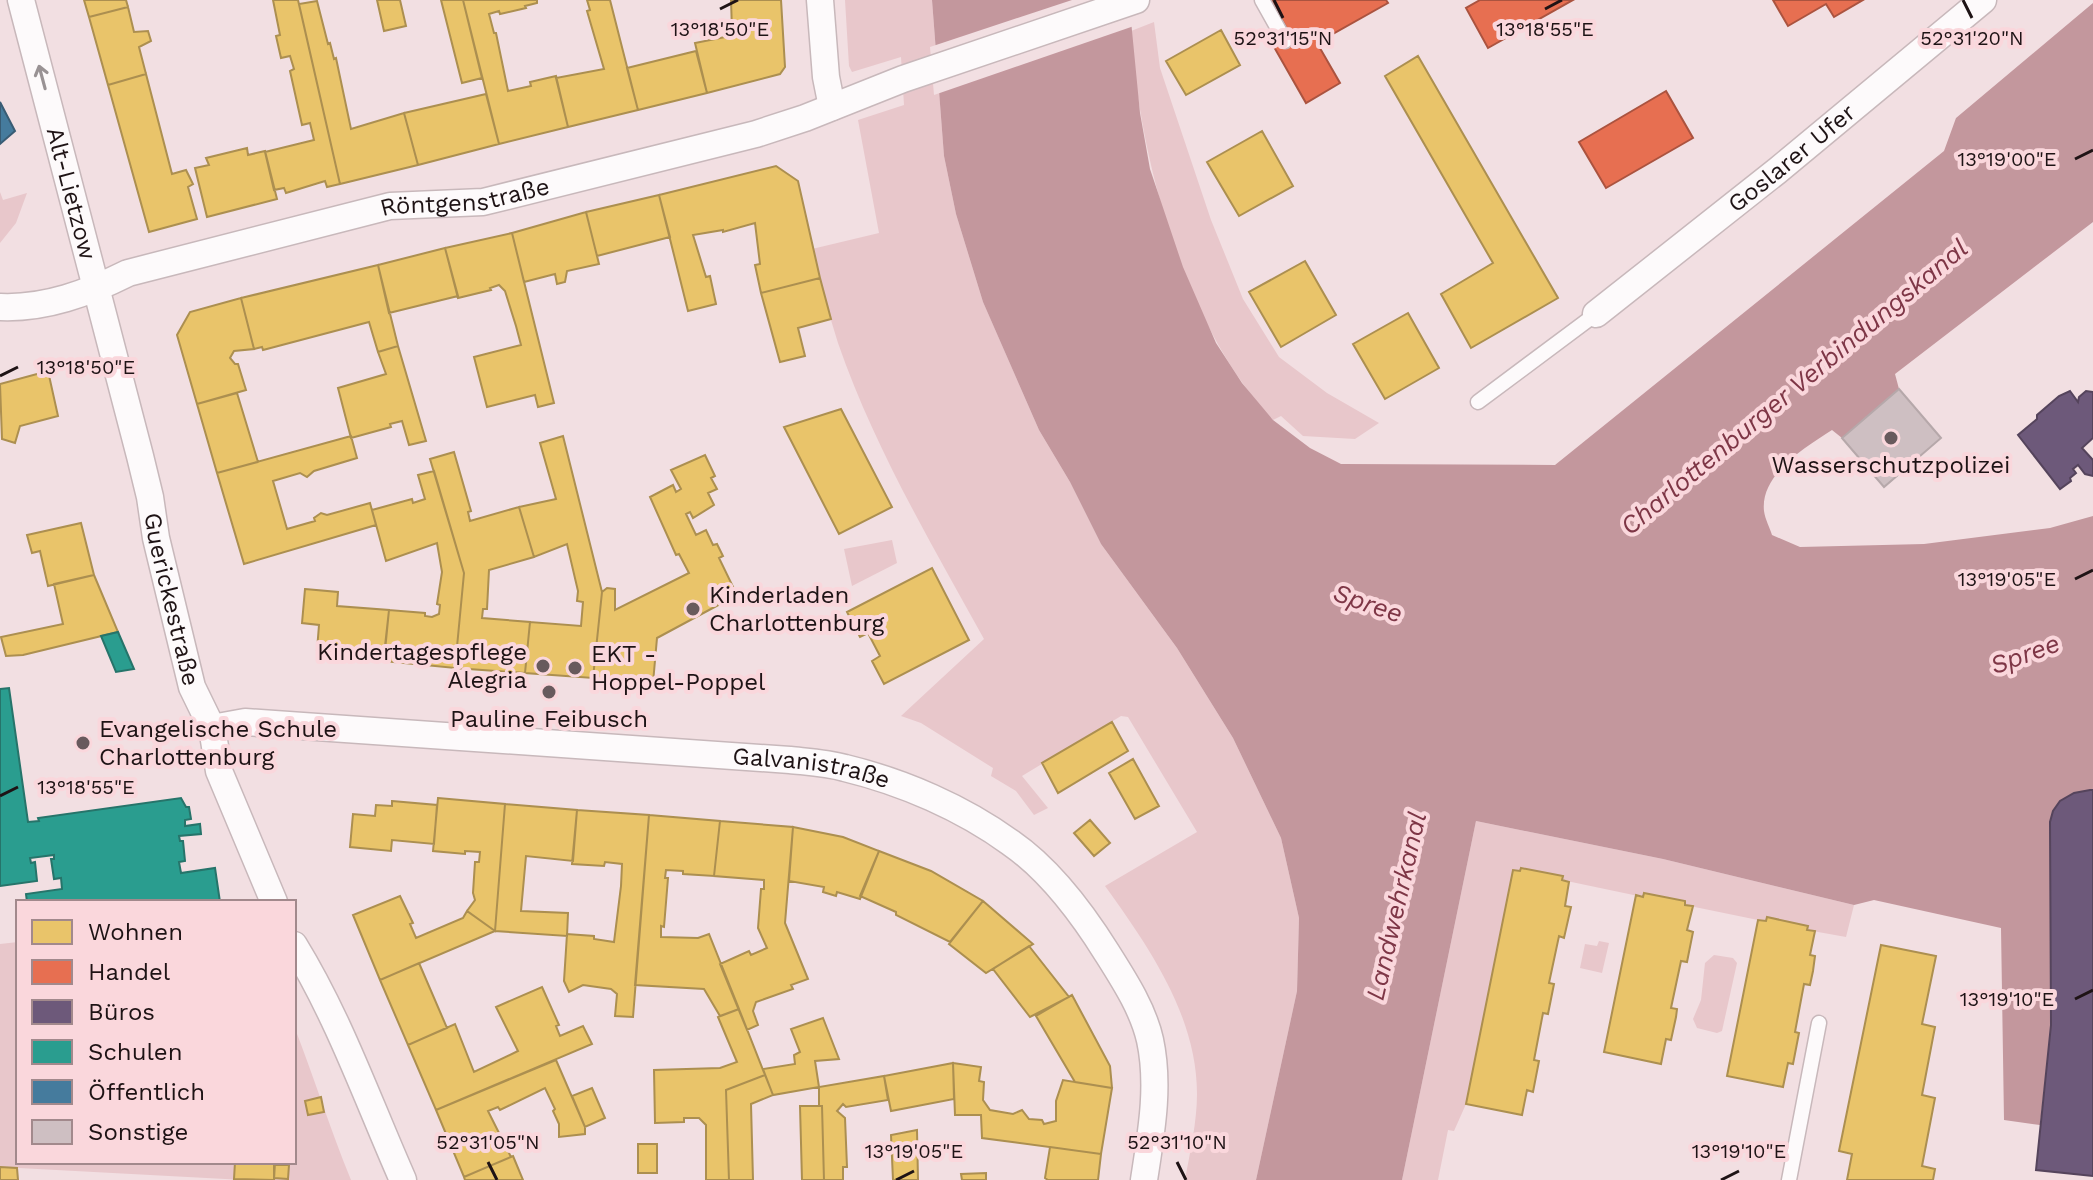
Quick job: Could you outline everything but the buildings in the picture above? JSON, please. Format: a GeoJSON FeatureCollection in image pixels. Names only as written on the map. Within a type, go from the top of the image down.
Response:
{"type":"FeatureCollection","features":[{"type":"Feature","properties":{"kind":"street","name":"Alt-Lietzow"},"geometry":{"type":"LineString","coordinates":[[0,307],[52,303],[98,288],[21,0]]}},
{"type":"Feature","properties":{"kind":"street"},"geometry":{"type":"LineString","coordinates":[[820,0],[826,77],[832,107]]}},
{"type":"Feature","properties":{"kind":"street","name":"Röntgenstraße"},"geometry":{"type":"LineString","coordinates":[[98,288],[128,273],[390,206],[483,202],[756,134],[903,79],[1136,0]]}},
{"type":"Feature","properties":{"kind":"street","name":"Goslarer Ufer"},"geometry":{"type":"LineString","coordinates":[[1596,314],[1777,171],[1983,0]]}},
{"type":"Feature","properties":{"kind":"street","name":"Guerickestraße"},"geometry":{"type":"LineString","coordinates":[[98,288],[150,497],[156,538],[190,677],[212,728],[219,771],[273,900]]}},
{"type":"Feature","properties":{"kind":"street","name":"Galvanistraße"},"geometry":{"type":"LineString","coordinates":[[212,728],[245,722],[790,760],[844,767],[897,784],[962,812],[1013,843],[1072,903],[1102,945],[1139,1008],[1150,1040],[1154,1071],[1154,1116],[1144,1180]]}},
{"type":"Feature","properties":{"kind":"street"},"geometry":{"type":"LineString","coordinates":[[296,948],[331,1010],[403,1180]]}},
{"type":"Feature","properties":{"kind":"lane"},"geometry":{"type":"LineString","coordinates":[[1262,0],[1285,41]]}},
{"type":"Feature","properties":{"kind":"lane"},"geometry":{"type":"LineString","coordinates":[[1478,402],[1596,314]]}},
{"type":"Feature","properties":{"kind":"lane"},"geometry":{"type":"LineString","coordinates":[[1789,1180],[1819,1023]]}},
{"type":"Feature","properties":{"kind":"shaded area"},"geometry":{"type":"Polygon","coordinates":[[[845,0],[932,0],[944,156],[956,214],[983,302],[1039,430],[1101,544],[1177,648],[1233,738],[1281,838],[1299,918],[1297,991],[1256,1180],[1185,1180],[1195,1126],[1197,1094],[1189,1037],[1168,984],[1105,886],[1197,832],[1128,717],[1121,716],[1022,776],[1048,808],[1034,815],[1016,791],[991,776],[993,768],[921,723],[901,716],[984,639],[905,494],[852,382],[827,308],[812,249],[879,233],[858,120],[904,105],[901,57],[852,72],[849,66],[845,0]]]}},
{"type":"Feature","properties":{"kind":"shaded area"},"geometry":{"type":"Polygon","coordinates":[[[1154,22],[1160,68],[1211,220],[1243,299],[1279,357],[1327,393],[1379,423],[1355,439],[1303,436],[1281,416],[1273,420],[1242,382],[1214,338],[1172,238],[1144,132],[1131,31],[1154,22]]]}},
{"type":"Feature","properties":{"kind":"shaded area"},"geometry":{"type":"Polygon","coordinates":[[[0,192],[3,200],[27,193],[16,223],[0,243],[0,192]]]}},
{"type":"Feature","properties":{"kind":"shaded area"},"geometry":{"type":"Polygon","coordinates":[[[892,540],[897,563],[852,586],[844,549],[892,540]]]}},
{"type":"Feature","properties":{"kind":"shaded area"},"geometry":{"type":"Polygon","coordinates":[[[1476,821],[1663,859],[1854,905],[1846,937],[1807,930],[1808,926],[1767,918],[1766,921],[1758,920],[1685,905],[1685,901],[1645,893],[1643,897],[1562,880],[1562,876],[1521,868],[1520,871],[1513,870],[1466,1104],[1454,1131],[1448,1130],[1438,1180],[1402,1180],[1476,821]]]}},
{"type":"Feature","properties":{"kind":"shaded area"},"geometry":{"type":"Polygon","coordinates":[[[1599,941],[1609,943],[1602,973],[1580,968],[1585,944],[1597,946],[1599,941]]]}},
{"type":"Feature","properties":{"kind":"shaded area"},"geometry":{"type":"Polygon","coordinates":[[[16,942],[16,1164],[296,1164],[296,1032],[351,1180],[244,1180],[0,1167],[0,944],[16,942]]]}},
{"type":"Feature","properties":{"kind":"shaded area"},"geometry":{"type":"Polygon","coordinates":[[[1714,955],[1733,958],[1737,963],[1722,1031],[1717,1033],[1697,1028],[1693,1019],[1701,1000],[1705,963],[1714,955]]]}},
{"type":"Feature","properties":{"kind":"water"},"geometry":{"type":"Polygon","coordinates":[[[932,0],[1129,0],[1140,113],[1150,169],[1183,267],[1216,343],[1242,383],[1273,420],[1310,448],[1341,464],[1555,465],[1944,151],[1956,118],[2093,3],[2093,222],[1895,374],[1899,389],[1842,438],[1832,430],[1787,463],[1769,485],[1764,511],[1772,535],[1800,547],[1924,544],[2050,528],[2093,516],[2093,790],[2060,803],[2050,822],[2051,1025],[2040,1125],[2004,1120],[2001,928],[1874,900],[1854,905],[1663,859],[1476,821],[1402,1180],[1256,1180],[1297,991],[1299,918],[1281,838],[1233,738],[1177,648],[1101,544],[1039,430],[983,302],[956,214],[944,156],[932,0]]]}},
{"type":"Feature","properties":{"kind":"pier"},"geometry":{"type":"Polygon","coordinates":[[[1072,0],[1133,0],[1134,26],[934,95],[930,47],[1072,0]]]}},
{"type":"Feature","properties":{"kind":"place","name":"Wasserschutzpolizei"},"geometry":{"type":"Point","coordinates":[1891,438]}},
{"type":"Feature","properties":{"kind":"place","name":"Kinderladen Charlottenburg"},"geometry":{"type":"Point","coordinates":[693,609]}},
{"type":"Feature","properties":{"kind":"place","name":"Kindertagespflege Alegria"},"geometry":{"type":"Point","coordinates":[543,666]}},
{"type":"Feature","properties":{"kind":"place","name":"EKT - Hoppel-Poppel"},"geometry":{"type":"Point","coordinates":[575,668]}},
{"type":"Feature","properties":{"kind":"place","name":"Pauline Feibusch"},"geometry":{"type":"Point","coordinates":[549,692]}},
{"type":"Feature","properties":{"kind":"place","name":"Evangelische Schule Charlottenburg"},"geometry":{"type":"Point","coordinates":[83,743]}},
{"type":"Feature","properties":{"kind":"water label","name":"Charlottenburger Verbindungskanal"},"geometry":{"type":"Point","coordinates":[1794,387]}},
{"type":"Feature","properties":{"kind":"water label","name":"Spree"},"geometry":{"type":"Point","coordinates":[1368,603]}},
{"type":"Feature","properties":{"kind":"water label","name":"Spree"},"geometry":{"type":"Point","coordinates":[2025,654]}},
{"type":"Feature","properties":{"kind":"water label","name":"Landwehrkanal"},"geometry":{"type":"Point","coordinates":[1396,906]}}]}
